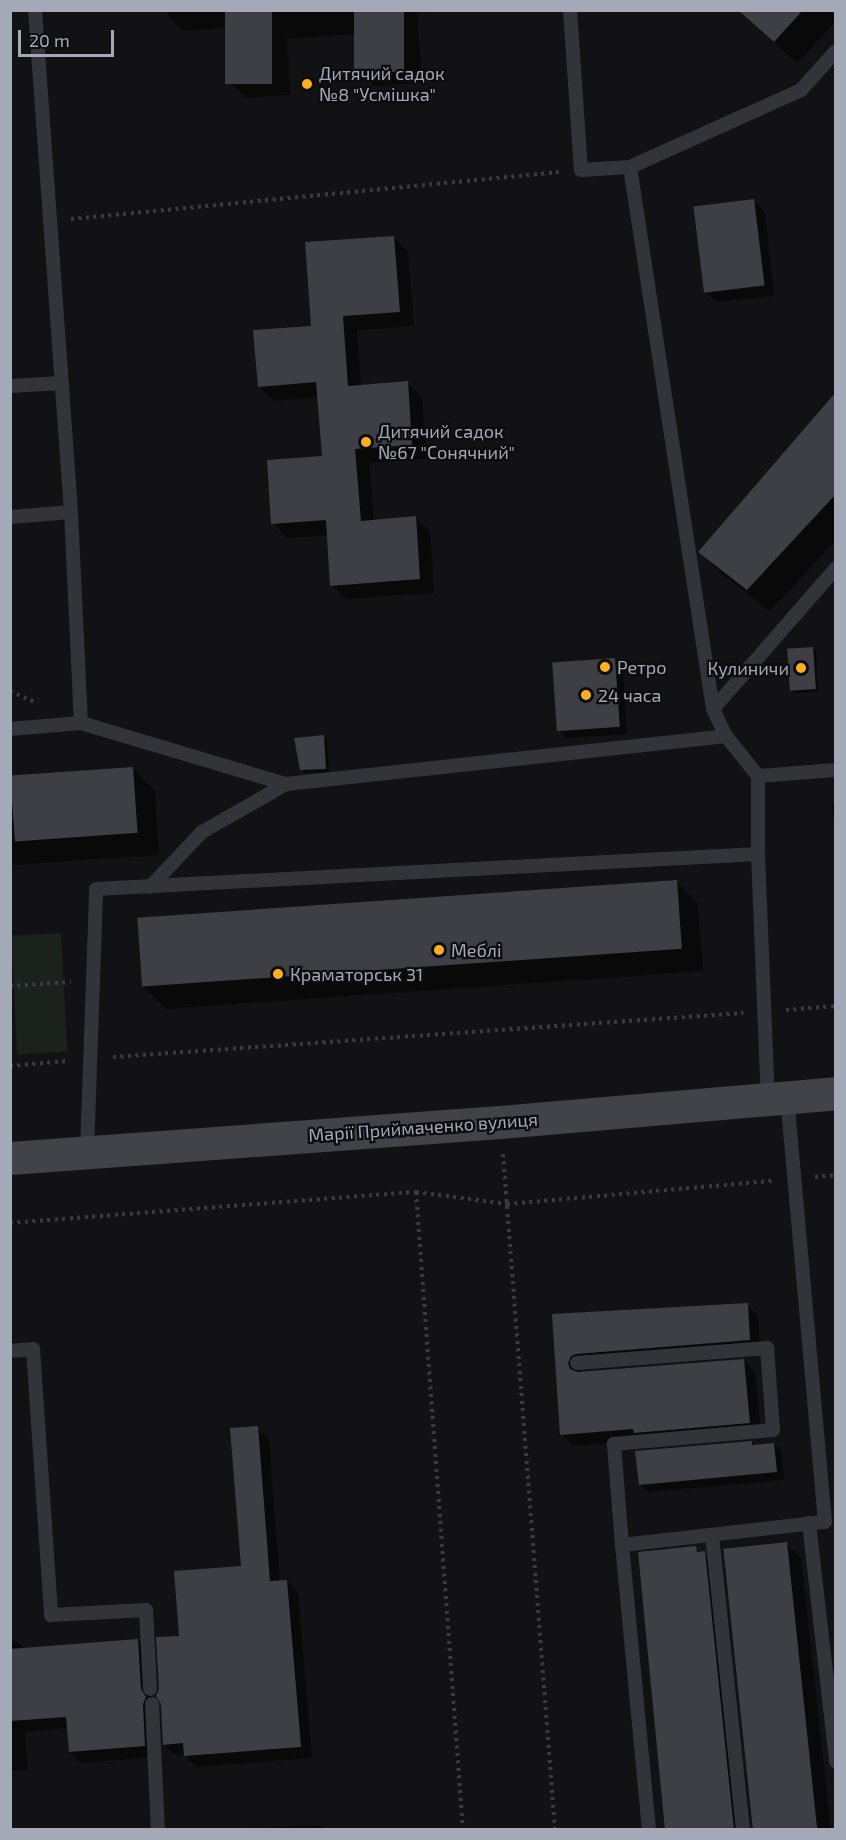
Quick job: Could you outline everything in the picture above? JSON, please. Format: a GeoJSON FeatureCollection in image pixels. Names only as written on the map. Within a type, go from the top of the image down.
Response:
{"type":"FeatureCollection","features":[{"type":"Feature","properties":{"kind":"street","name":"Марії Приймаченко вулиця"},"geometry":{"type":"LineString","coordinates":[[10,1158],[500,1122],[836,1093]]}},
{"type":"Feature","properties":{"kind":"lane"},"geometry":{"type":"LineString","coordinates":[[35,10],[71,512],[81,723]]}},
{"type":"Feature","properties":{"kind":"lane"},"geometry":{"type":"LineString","coordinates":[[570,10],[581,170],[630,167],[801,90],[836,51]]}},
{"type":"Feature","properties":{"kind":"lane"},"geometry":{"type":"LineString","coordinates":[[622,1545],[825,1522],[829,1494],[795,1179],[778,1098],[765,1012],[758,854],[758,776],[726,736],[712,709],[630,167]]}},
{"type":"Feature","properties":{"kind":"lane"},"geometry":{"type":"LineString","coordinates":[[10,386],[62,383]]}},
{"type":"Feature","properties":{"kind":"lane"},"geometry":{"type":"LineString","coordinates":[[10,517],[71,512]]}},
{"type":"Feature","properties":{"kind":"lane"},"geometry":{"type":"LineString","coordinates":[[712,709],[836,568]]}},
{"type":"Feature","properties":{"kind":"lane"},"geometry":{"type":"LineString","coordinates":[[10,729],[81,723],[286,784],[726,736]]}},
{"type":"Feature","properties":{"kind":"lane"},"geometry":{"type":"LineString","coordinates":[[758,776],[836,770]]}},
{"type":"Feature","properties":{"kind":"lane"},"geometry":{"type":"LineString","coordinates":[[150,887],[202,832],[286,784]]}},
{"type":"Feature","properties":{"kind":"lane"},"geometry":{"type":"LineString","coordinates":[[87,1152],[96,890],[758,854]]}},
{"type":"Feature","properties":{"kind":"lane"},"geometry":{"type":"LineString","coordinates":[[576,1363],[767,1348],[773,1430],[614,1444],[649,1830]]}},
{"type":"Feature","properties":{"kind":"lane"},"geometry":{"type":"LineString","coordinates":[[10,1351],[33,1349],[51,1615],[146,1610],[150,1689]]}},
{"type":"Feature","properties":{"kind":"lane"},"geometry":{"type":"LineString","coordinates":[[809,1523],[836,1761]]}},
{"type":"Feature","properties":{"kind":"lane"},"geometry":{"type":"LineString","coordinates":[[712,1535],[743,1830]]}},
{"type":"Feature","properties":{"kind":"lane"},"geometry":{"type":"LineString","coordinates":[[152,1704],[158,1830]]}},
{"type":"Feature","properties":{"kind":"path"},"geometry":{"type":"LineString","coordinates":[[51,221],[581,170]]}},
{"type":"Feature","properties":{"kind":"path"},"geometry":{"type":"LineString","coordinates":[[10,986],[93,980]]}},
{"type":"Feature","properties":{"kind":"path"},"geometry":{"type":"LineString","coordinates":[[10,1066],[836,1006]]}},
{"type":"Feature","properties":{"kind":"path"},"geometry":{"type":"LineString","coordinates":[[500,1122],[555,1830]]}},
{"type":"Feature","properties":{"kind":"path"},"geometry":{"type":"LineString","coordinates":[[10,1223],[416,1192],[507,1204],[836,1175]]}},
{"type":"Feature","properties":{"kind":"path"},"geometry":{"type":"LineString","coordinates":[[416,1192],[463,1830]]}},
{"type":"Feature","properties":{"kind":"shaded area"},"geometry":{"type":"Polygon","coordinates":[[[61,933],[67,1052],[17,1054],[11,936],[61,933]]]}},
{"type":"Feature","properties":{"kind":"building"},"geometry":{"type":"Polygon","coordinates":[[[225,10],[272,10],[272,84],[225,84],[225,10]]]}},
{"type":"Feature","properties":{"kind":"building"},"geometry":{"type":"Polygon","coordinates":[[[354,10],[404,10],[404,72],[354,72],[354,10]]]}},
{"type":"Feature","properties":{"kind":"building"},"geometry":{"type":"Polygon","coordinates":[[[738,10],[803,10],[774,42],[738,10]]]}},
{"type":"Feature","properties":{"kind":"building"},"geometry":{"type":"Polygon","coordinates":[[[754,199],[765,285],[704,293],[693,206],[754,199]]]}},
{"type":"Feature","properties":{"kind":"building"},"geometry":{"type":"Polygon","coordinates":[[[394,236],[400,312],[343,316],[348,386],[408,381],[412,445],[355,449],[361,521],[416,516],[420,579],[330,586],[326,520],[271,524],[267,460],[322,456],[316,382],[258,387],[253,330],[311,326],[305,242],[394,236]]]}},
{"type":"Feature","properties":{"kind":"building"},"geometry":{"type":"Polygon","coordinates":[[[836,392],[836,494],[747,590],[698,552],[836,392]]]}},
{"type":"Feature","properties":{"kind":"building","name":"Кулиничи"},"geometry":{"type":"Polygon","coordinates":[[[813,647],[816,689],[790,691],[787,649],[813,647]]]}},
{"type":"Feature","properties":{"kind":"building","name":"24 часа"},"geometry":{"type":"Polygon","coordinates":[[[615,658],[620,727],[557,731],[552,662],[615,658]]]}},
{"type":"Feature","properties":{"kind":"building"},"geometry":{"type":"Polygon","coordinates":[[[324,735],[326,769],[300,770],[294,738],[324,735]]]}},
{"type":"Feature","properties":{"kind":"building"},"geometry":{"type":"Polygon","coordinates":[[[133,767],[138,833],[15,841],[10,776],[133,767]]]}},
{"type":"Feature","properties":{"kind":"building"},"geometry":{"type":"Polygon","coordinates":[[[677,880],[682,949],[142,987],[137,918],[677,880]]]}},
{"type":"Feature","properties":{"kind":"building"},"geometry":{"type":"Polygon","coordinates":[[[748,1303],[750,1340],[576,1354],[571,1356],[568,1363],[570,1369],[578,1372],[744,1359],[750,1423],[634,1433],[633,1429],[560,1435],[552,1314],[748,1303]]]}},
{"type":"Feature","properties":{"kind":"building"},"geometry":{"type":"Polygon","coordinates":[[[258,1426],[270,1581],[287,1580],[301,1747],[184,1756],[183,1743],[163,1745],[161,1704],[156,1696],[159,1689],[156,1637],[179,1636],[174,1571],[241,1566],[230,1428],[258,1426]]]}},
{"type":"Feature","properties":{"kind":"building"},"geometry":{"type":"Polygon","coordinates":[[[752,1441],[752,1445],[774,1443],[777,1472],[639,1485],[635,1451],[752,1441]]]}},
{"type":"Feature","properties":{"kind":"building"},"geometry":{"type":"Polygon","coordinates":[[[787,1542],[817,1830],[753,1830],[723,1549],[787,1542]]]}},
{"type":"Feature","properties":{"kind":"building"},"geometry":{"type":"Polygon","coordinates":[[[696,1546],[697,1552],[705,1551],[734,1830],[665,1830],[638,1552],[696,1546]]]}},
{"type":"Feature","properties":{"kind":"building"},"geometry":{"type":"Polygon","coordinates":[[[138,1639],[141,1689],[146,1697],[143,1704],[145,1746],[69,1752],[66,1717],[10,1721],[10,1649],[138,1639]]]}},
{"type":"Feature","properties":{"kind":"place","name":"Дитячий садок №8 \"Усмішка\""},"geometry":{"type":"Point","coordinates":[307,84]}},
{"type":"Feature","properties":{"kind":"place","name":"Дитячий садок №67 \"Сонячний\""},"geometry":{"type":"Point","coordinates":[366,442]}},
{"type":"Feature","properties":{"kind":"place","name":"Ретро"},"geometry":{"type":"Point","coordinates":[605,667]}},
{"type":"Feature","properties":{"kind":"place","name":"Кулиничи"},"geometry":{"type":"Point","coordinates":[801,668]}},
{"type":"Feature","properties":{"kind":"place","name":"24 часа"},"geometry":{"type":"Point","coordinates":[586,695]}},
{"type":"Feature","properties":{"kind":"place","name":"Меблі"},"geometry":{"type":"Point","coordinates":[439,950]}},
{"type":"Feature","properties":{"kind":"place","name":"Краматорськ 31"},"geometry":{"type":"Point","coordinates":[278,974]}}]}
